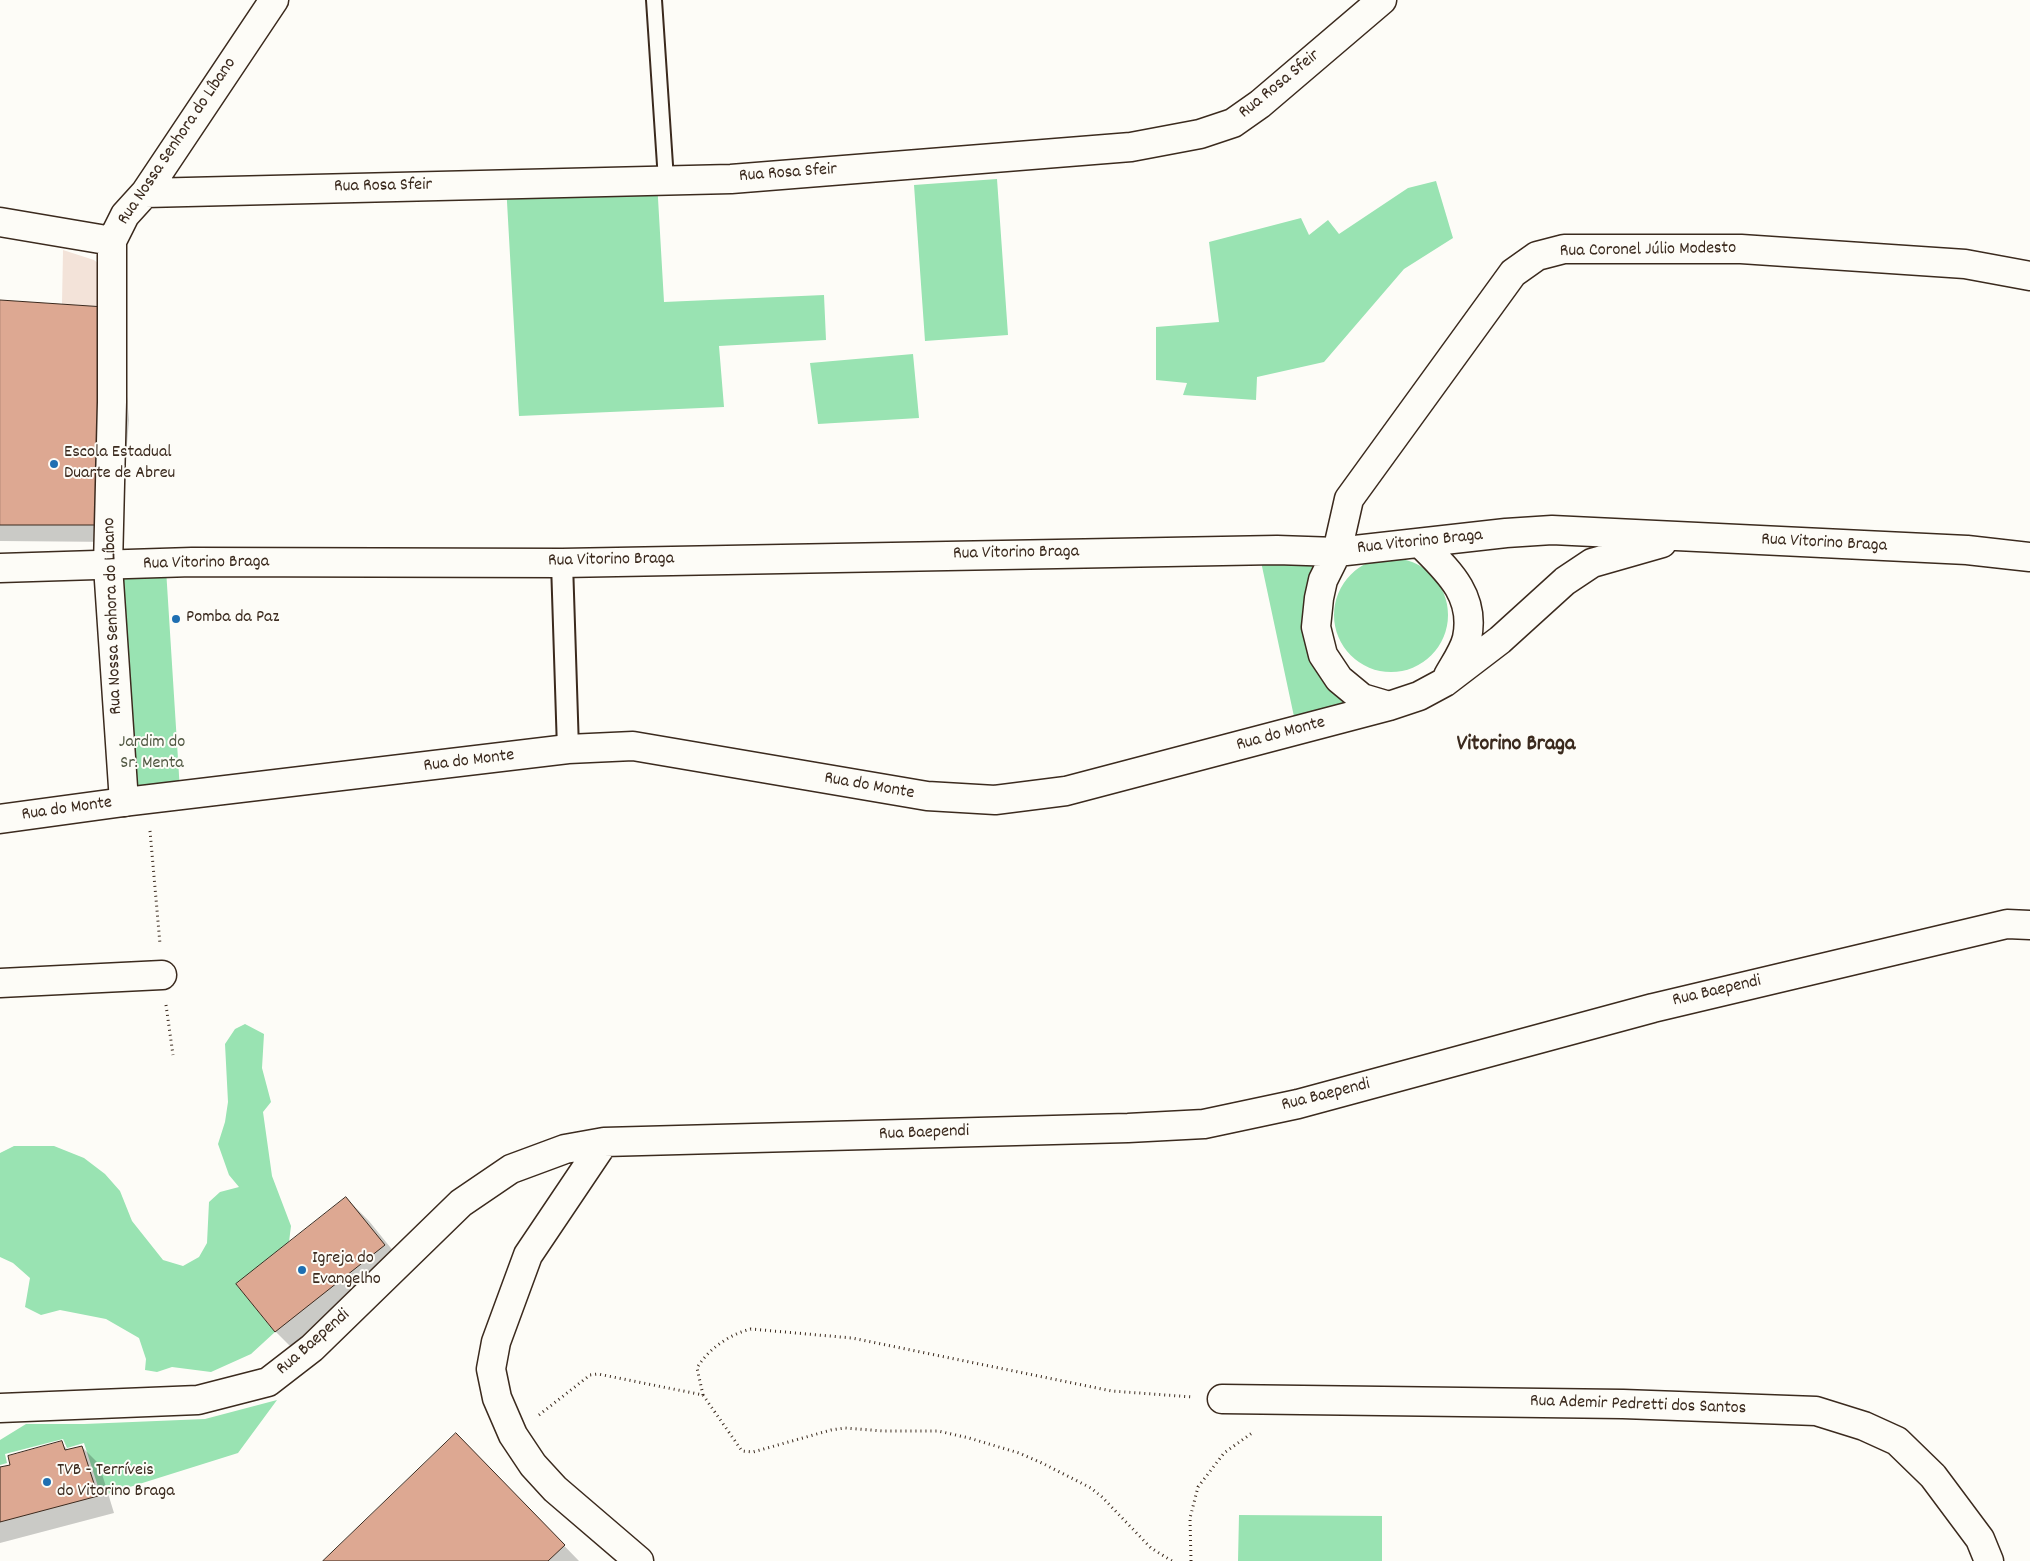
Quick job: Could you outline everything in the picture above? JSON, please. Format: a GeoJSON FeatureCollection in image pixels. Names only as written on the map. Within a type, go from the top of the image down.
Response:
{"type":"FeatureCollection","features":[{"type":"Feature","properties":{"kind":"street","name":"Rua Nossa Senhora do Líbano"},"geometry":{"type":"LineString","coordinates":[[136,801],[108,566],[112,402],[112,241],[125,215],[145,193],[274,0]]}},
{"type":"Feature","properties":{"kind":"street","name":"Rua Rosa Sfeir"},"geometry":{"type":"LineString","coordinates":[[145,193],[731,179],[1132,148],[1200,134],[1233,123],[1260,104],[1382,0]]}},
{"type":"Feature","properties":{"kind":"street"},"geometry":{"type":"LineString","coordinates":[[0,222],[112,241]]}},
{"type":"Feature","properties":{"kind":"street","name":"Rua Coronel Júlio Modesto"},"geometry":{"type":"LineString","coordinates":[[1337,552],[1348,499],[1513,273],[1537,256],[1564,250],[1741,249],[1965,264],[2030,276]]}},
{"type":"Feature","properties":{"kind":"street","name":"Rua Vitorino Braga"},"geometry":{"type":"LineString","coordinates":[[0,568],[192,562],[562,562],[1267,550],[1337,552],[1506,533],[1552,530],[1967,550],[2030,557]]}},
{"type":"Feature","properties":{"kind":"street","name":"Rua do Monte"},"geometry":{"type":"LineString","coordinates":[[0,819],[568,749],[633,746],[926,796],[995,800],[1066,791],[1389,706],[1419,696],[1446,682],[1500,640],[1565,581],[1592,563],[1683,537]]}},
{"type":"Feature","properties":{"kind":"street"},"geometry":{"type":"LineString","coordinates":[[1420,543],[1449,573],[1458,586],[1462,592],[1468,613],[1467,639],[1446,682]]}},
{"type":"Feature","properties":{"kind":"street"},"geometry":{"type":"LineString","coordinates":[[1337,552],[1323,580],[1319,598],[1316,627],[1323,655],[1339,680],[1362,698],[1389,706]]}},
{"type":"Feature","properties":{"kind":"street"},"geometry":{"type":"LineString","coordinates":[[562,562],[568,749]]}},
{"type":"Feature","properties":{"kind":"street","name":"Rua Baependi"},"geometry":{"type":"LineString","coordinates":[[0,1408],[198,1400],[268,1382],[312,1348],[461,1203],[511,1169],[565,1148],[604,1142],[1128,1128],[1204,1124],[1298,1104],[1653,1008],[2007,924],[2030,925]]}},
{"type":"Feature","properties":{"kind":"street"},"geometry":{"type":"LineString","coordinates":[[0,983],[162,976]]}},
{"type":"Feature","properties":{"kind":"street"},"geometry":{"type":"LineString","coordinates":[[604,1142],[528,1255],[496,1342],[492,1369],[497,1398],[513,1435],[533,1465],[555,1489],[639,1561]]}},
{"type":"Feature","properties":{"kind":"street","name":"Rua Ademir Pedretti dos Santos"},"geometry":{"type":"LineString","coordinates":[[1222,1399],[1623,1404],[1816,1411],[1864,1426],[1897,1441],[1933,1476],[1980,1539],[1988,1561]]}},
{"type":"Feature","properties":{"kind":"lane"},"geometry":{"type":"LineString","coordinates":[[654,0],[666,180]]}},
{"type":"Feature","properties":{"kind":"path"},"geometry":{"type":"LineString","coordinates":[[136,801],[173,1055]]}},
{"type":"Feature","properties":{"kind":"path"},"geometry":{"type":"LineString","coordinates":[[1172,1561],[1151,1548],[1092,1488],[1057,1469],[969,1438],[938,1431],[883,1431],[845,1428],[831,1430],[753,1452],[742,1451],[703,1395],[697,1368],[701,1361],[725,1340],[751,1328],[852,1338],[1112,1392],[1222,1399]]}},
{"type":"Feature","properties":{"kind":"path"},"geometry":{"type":"LineString","coordinates":[[513,1435],[594,1373],[703,1395]]}},
{"type":"Feature","properties":{"kind":"path"},"geometry":{"type":"LineString","coordinates":[[1190,1561],[1190,1518],[1198,1488],[1224,1453],[1252,1432]]}},
{"type":"Feature","properties":{"kind":"shaded area"},"geometry":{"type":"Polygon","coordinates":[[[63,250],[94,260],[105,269],[105,307],[62,304],[63,250]]]}},
{"type":"Feature","properties":{"kind":"green space"},"geometry":{"type":"Polygon","coordinates":[[[997,179],[1008,335],[925,341],[914,185],[997,179]]]}},
{"type":"Feature","properties":{"kind":"green space"},"geometry":{"type":"Polygon","coordinates":[[[657,181],[664,302],[824,295],[826,340],[719,346],[724,407],[519,416],[506,184],[657,181]]]}},
{"type":"Feature","properties":{"kind":"green space"},"geometry":{"type":"Polygon","coordinates":[[[1436,181],[1453,238],[1404,269],[1324,362],[1257,377],[1256,400],[1183,395],[1187,383],[1156,380],[1156,327],[1219,322],[1209,242],[1301,218],[1309,235],[1328,220],[1339,234],[1408,188],[1436,181]]]}},
{"type":"Feature","properties":{"kind":"green space"},"geometry":{"type":"Polygon","coordinates":[[[913,354],[919,418],[818,424],[810,363],[913,354]]]}},
{"type":"Feature","properties":{"kind":"green space"},"geometry":{"type":"Polygon","coordinates":[[[1332,556],[1308,626],[1371,706],[1296,726],[1260,557],[1332,556]]]}},
{"type":"Feature","properties":{"kind":"green space"},"geometry":{"type":"Polygon","coordinates":[[[1391,558],[1413,562],[1432,574],[1444,593],[1448,615],[1444,637],[1432,656],[1413,668],[1391,672],[1369,668],[1350,656],[1338,637],[1334,615],[1338,593],[1350,574],[1369,562],[1391,558]]]}},
{"type":"Feature","properties":{"kind":"green space","name":"Jardim do Sr. Menta"},"geometry":{"type":"Polygon","coordinates":[[[166,569],[180,791],[129,794],[115,572],[166,569]]]}},
{"type":"Feature","properties":{"kind":"green space"},"geometry":{"type":"Polygon","coordinates":[[[245,1024],[264,1034],[262,1068],[271,1102],[263,1112],[272,1176],[291,1226],[289,1242],[236,1284],[275,1332],[251,1354],[211,1372],[172,1367],[157,1372],[145,1370],[146,1359],[139,1338],[106,1319],[60,1310],[41,1315],[25,1307],[30,1278],[13,1263],[0,1257],[0,1153],[14,1146],[54,1146],[84,1158],[105,1174],[120,1191],[132,1221],[163,1260],[183,1266],[199,1257],[207,1243],[209,1202],[220,1192],[239,1187],[229,1175],[218,1144],[225,1122],[228,1102],[225,1044],[235,1029],[245,1024]]]}},
{"type":"Feature","properties":{"kind":"green space"},"geometry":{"type":"Polygon","coordinates":[[[277,1400],[238,1453],[101,1496],[84,1443],[67,1448],[63,1439],[5,1454],[7,1463],[0,1465],[0,1440],[26,1424],[84,1424],[205,1419],[277,1400]]]}},
{"type":"Feature","properties":{"kind":"green space"},"geometry":{"type":"Polygon","coordinates":[[[1239,1515],[1382,1516],[1382,1561],[1238,1561],[1239,1515]]]}},
{"type":"Feature","properties":{"kind":"building","name":"Escola Estadual Duarte de Abreu"},"geometry":{"type":"Polygon","coordinates":[[[0,300],[105,307],[102,525],[0,525],[0,300]]]}},
{"type":"Feature","properties":{"kind":"building","name":"Igreja do Evangelho"},"geometry":{"type":"Polygon","coordinates":[[[346,1197],[385,1245],[275,1332],[236,1284],[346,1197]]]}},
{"type":"Feature","properties":{"kind":"building"},"geometry":{"type":"Polygon","coordinates":[[[456,1433],[565,1545],[548,1561],[323,1561],[456,1433]]]}},
{"type":"Feature","properties":{"kind":"building","name":"TVB - Terríveis do Vitorino Braga"},"geometry":{"type":"Polygon","coordinates":[[[62,1441],[65,1450],[82,1446],[98,1496],[0,1522],[0,1467],[10,1465],[8,1456],[62,1441]]]}},
{"type":"Feature","properties":{"kind":"place","name":"Escola Estadual Duarte de Abreu"},"geometry":{"type":"Point","coordinates":[54,464]}},
{"type":"Feature","properties":{"kind":"place","name":"Pomba da Paz"},"geometry":{"type":"Point","coordinates":[176,619]}},
{"type":"Feature","properties":{"kind":"place","name":"Igreja do Evangelho"},"geometry":{"type":"Point","coordinates":[302,1270]}},
{"type":"Feature","properties":{"kind":"place","name":"TVB - Terríveis do Vitorino Braga"},"geometry":{"type":"Point","coordinates":[47,1482]}},
{"type":"Feature","properties":{"kind":"district","name":"Vitorino Braga"},"geometry":{"type":"Point","coordinates":[1516,746]}}]}
